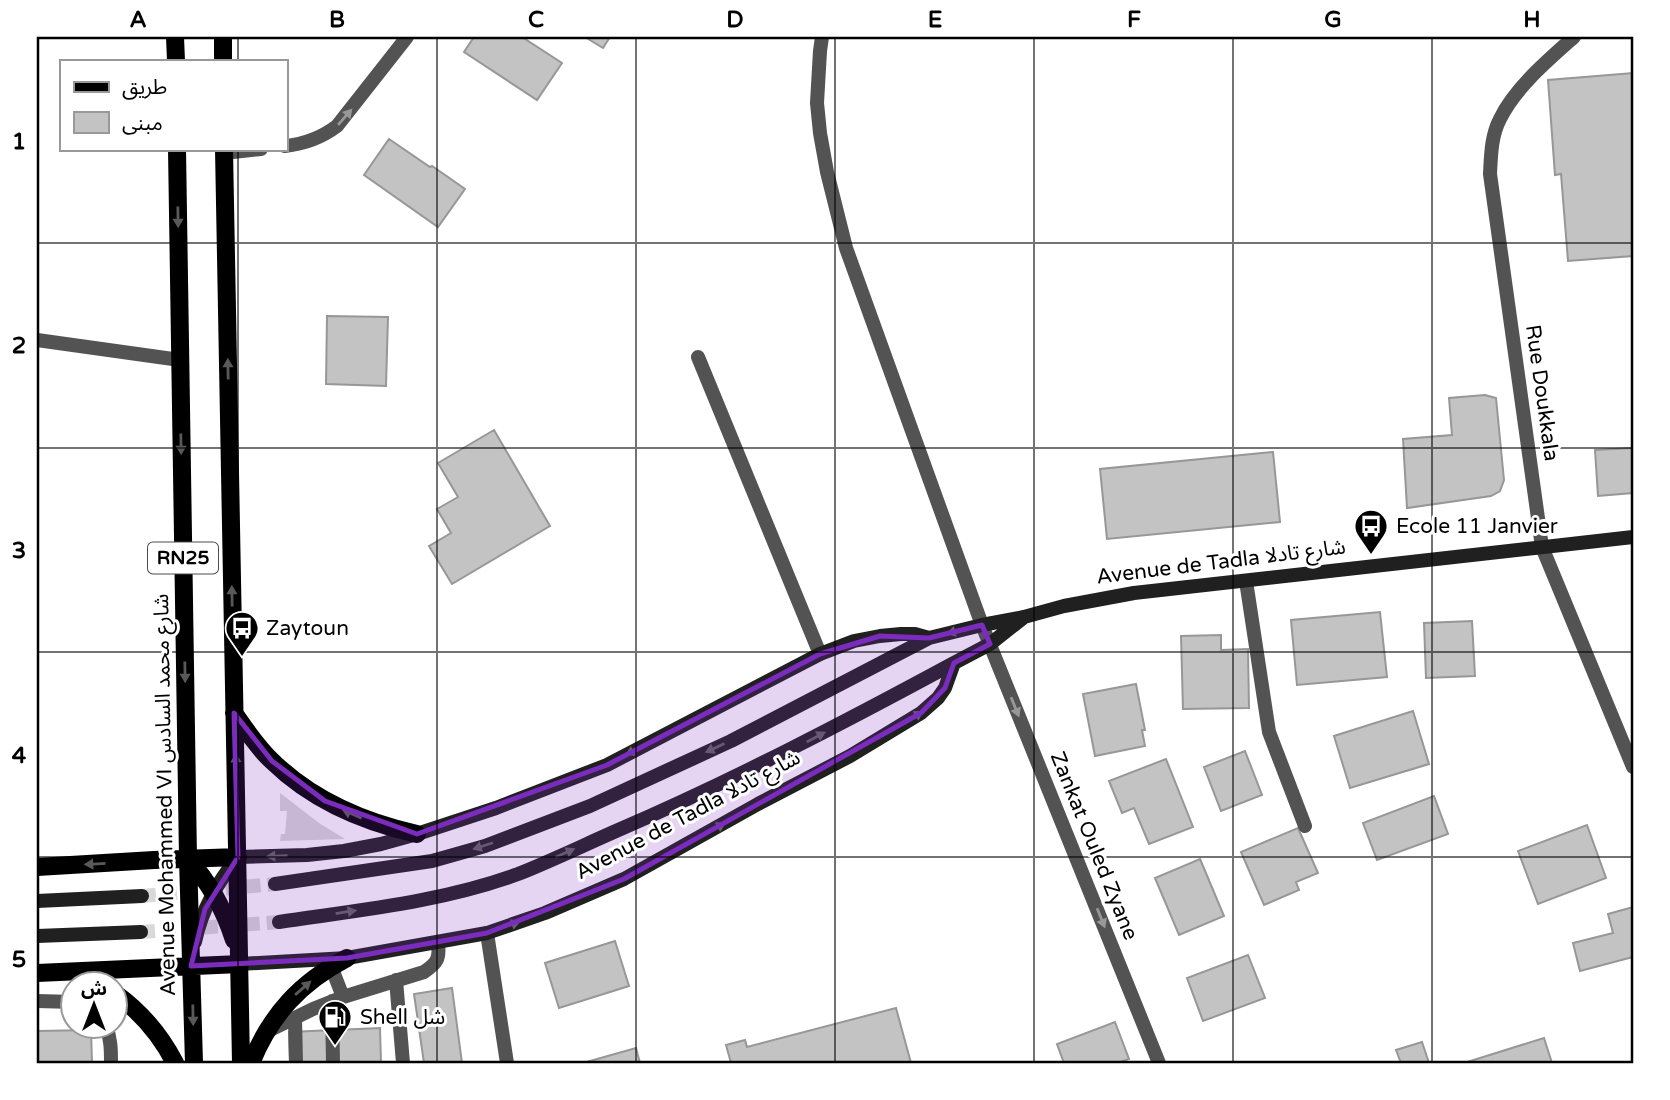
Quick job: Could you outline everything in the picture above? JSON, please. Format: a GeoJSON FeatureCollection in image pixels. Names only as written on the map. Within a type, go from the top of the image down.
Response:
{"type":"FeatureCollection","features":[{"type":"Feature","properties":{"kind":"main road"},"geometry":{"type":"LineString","coordinates":[[175,37],[176,60]]}},
{"type":"Feature","properties":{"kind":"main road"},"geometry":{"type":"LineString","coordinates":[[223,37],[223,60]]}},
{"type":"Feature","properties":{"kind":"main road","name":"Avenue Mohammed VI شارع محمد السادس"},"geometry":{"type":"LineString","coordinates":[[177,150],[188,859],[194,1063]]}},
{"type":"Feature","properties":{"kind":"main road","name":"RN25"},"geometry":{"type":"LineString","coordinates":[[224,151],[241,1063]]}},
{"type":"Feature","properties":{"kind":"main road","name":"Avenue de Tadla شارع تادلا"},"geometry":{"type":"LineString","coordinates":[[275,884],[432,861],[485,846],[590,806],[731,741],[929,638],[1064,606],[1134,593],[1633,537]]}},
{"type":"Feature","properties":{"kind":"main road","name":"Avenue de Tadla شارع تادلا"},"geometry":{"type":"LineString","coordinates":[[279,922],[394,905],[457,892],[518,874],[690,799],[776,757],[990,644],[1024,617]]}},
{"type":"Feature","properties":{"kind":"main road","name":"Avenue de Tadla شارع تادلا"},"geometry":{"type":"LineString","coordinates":[[37,867],[307,855],[344,851],[417,835],[607,765],[820,654],[855,641],[880,636],[915,634],[929,638]]}},
{"type":"Feature","properties":{"kind":"main road","name":"Avenue de Tadla شارع تادلا"},"geometry":{"type":"LineString","coordinates":[[37,973],[340,962],[487,933],[545,913],[624,879],[850,756],[921,713],[938,698],[945,688],[954,663]]}},
{"type":"Feature","properties":{"kind":"main road"},"geometry":{"type":"LineString","coordinates":[[234,713],[272,761],[325,801],[355,816],[417,835]]}},
{"type":"Feature","properties":{"kind":"main road"},"geometry":{"type":"LineString","coordinates":[[191,966],[198,927],[213,891],[238,857]]}},
{"type":"Feature","properties":{"kind":"main road"},"geometry":{"type":"LineString","coordinates":[[188,859],[213,891],[229,925],[240,964]]}},
{"type":"Feature","properties":{"kind":"main road"},"geometry":{"type":"LineString","coordinates":[[37,901],[142,896]]}},
{"type":"Feature","properties":{"kind":"main road"},"geometry":{"type":"LineString","coordinates":[[37,936],[141,932]]}},
{"type":"Feature","properties":{"kind":"main road"},"geometry":{"type":"LineString","coordinates":[[251,1063],[265,1033],[284,1006],[318,974],[340,962]]}},
{"type":"Feature","properties":{"kind":"main road"},"geometry":{"type":"LineString","coordinates":[[130,1003],[162,1040],[175,1063]]}},
{"type":"Feature","properties":{"kind":"street"},"geometry":{"type":"LineString","coordinates":[[287,146],[322,137],[337,127],[407,37]]}},
{"type":"Feature","properties":{"kind":"street","name":"Zankat Ouled Zyane"},"geometry":{"type":"LineString","coordinates":[[822,37],[817,103],[820,133],[846,247],[982,625],[1159,1063]]}},
{"type":"Feature","properties":{"kind":"street","name":"Rue Doukkala"},"geometry":{"type":"LineString","coordinates":[[1574,37],[1537,70],[1499,120],[1492,144],[1490,174],[1542,547],[1633,767]]}},
{"type":"Feature","properties":{"kind":"street"},"geometry":{"type":"LineString","coordinates":[[224,151],[242,150]]}},
{"type":"Feature","properties":{"kind":"street"},"geometry":{"type":"LineString","coordinates":[[37,340],[180,360]]}},
{"type":"Feature","properties":{"kind":"street"},"geometry":{"type":"LineString","coordinates":[[698,357],[820,654]]}},
{"type":"Feature","properties":{"kind":"street"},"geometry":{"type":"LineString","coordinates":[[1246,580],[1269,732],[1305,826]]}},
{"type":"Feature","properties":{"kind":"street"},"geometry":{"type":"LineString","coordinates":[[487,933],[507,1063]]}},
{"type":"Feature","properties":{"kind":"street"},"geometry":{"type":"LineString","coordinates":[[265,1033],[338,999],[424,972],[438,960],[438,943]]}},
{"type":"Feature","properties":{"kind":"street"},"geometry":{"type":"LineString","coordinates":[[333,1063],[340,962]]}},
{"type":"Feature","properties":{"kind":"street"},"geometry":{"type":"LineString","coordinates":[[396,980],[403,1063]]}},
{"type":"Feature","properties":{"kind":"street"},"geometry":{"type":"LineString","coordinates":[[37,1001],[60,1001]]}},
{"type":"Feature","properties":{"kind":"street"},"geometry":{"type":"LineString","coordinates":[[295,1018],[296,1063]]}},
{"type":"Feature","properties":{"kind":"street"},"geometry":{"type":"LineString","coordinates":[[110,1040],[111,1063]]}},
{"type":"Feature","properties":{"kind":"highlighted area"},"geometry":{"type":"Polygon","coordinates":[[[982,625],[990,644],[954,663],[945,688],[921,713],[624,879],[487,933],[347,958],[191,966],[205,909],[238,857],[234,713],[272,761],[325,801],[417,834],[607,765],[820,654],[880,636],[929,638],[982,625]]]}},
{"type":"Feature","properties":{"kind":"shaded area"},"geometry":{"type":"Polygon","coordinates":[[[280,793],[345,839],[280,841],[281,834],[285,834],[287,811],[280,811],[280,793]]]}},
{"type":"Feature","properties":{"kind":"building"},"geometry":{"type":"Polygon","coordinates":[[[474,37],[522,37],[562,63],[537,100],[464,52],[474,37]]]}},
{"type":"Feature","properties":{"kind":"building"},"geometry":{"type":"Polygon","coordinates":[[[585,37],[610,37],[603,48],[585,37]]]}},
{"type":"Feature","properties":{"kind":"building"},"geometry":{"type":"Polygon","coordinates":[[[1633,73],[1633,256],[1568,261],[1561,174],[1555,175],[1548,80],[1633,73]]]}},
{"type":"Feature","properties":{"kind":"building"},"geometry":{"type":"Polygon","coordinates":[[[389,139],[465,189],[438,227],[364,175],[389,139]]]}},
{"type":"Feature","properties":{"kind":"building"},"geometry":{"type":"Polygon","coordinates":[[[327,316],[388,317],[386,386],[326,384],[327,316]]]}},
{"type":"Feature","properties":{"kind":"building"},"geometry":{"type":"Polygon","coordinates":[[[1485,395],[1496,398],[1504,480],[1500,491],[1491,496],[1407,508],[1403,439],[1452,435],[1449,398],[1485,395]]]}},
{"type":"Feature","properties":{"kind":"building"},"geometry":{"type":"Polygon","coordinates":[[[494,430],[550,526],[452,584],[429,546],[451,533],[437,509],[458,497],[438,463],[494,430]]]}},
{"type":"Feature","properties":{"kind":"building"},"geometry":{"type":"Polygon","coordinates":[[[1633,448],[1633,493],[1598,496],[1595,450],[1633,448]]]}},
{"type":"Feature","properties":{"kind":"building"},"geometry":{"type":"Polygon","coordinates":[[[1273,452],[1280,522],[1107,539],[1100,469],[1273,452]]]}},
{"type":"Feature","properties":{"kind":"building"},"geometry":{"type":"Polygon","coordinates":[[[1380,612],[1387,677],[1297,685],[1291,620],[1380,612]]]}},
{"type":"Feature","properties":{"kind":"building"},"geometry":{"type":"Polygon","coordinates":[[[1472,621],[1475,676],[1426,678],[1424,623],[1472,621]]]}},
{"type":"Feature","properties":{"kind":"building"},"geometry":{"type":"Polygon","coordinates":[[[1221,635],[1221,650],[1248,649],[1249,708],[1183,709],[1181,636],[1221,635]]]}},
{"type":"Feature","properties":{"kind":"building"},"geometry":{"type":"Polygon","coordinates":[[[1136,684],[1145,730],[1142,730],[1145,746],[1095,756],[1083,694],[1136,684]]]}},
{"type":"Feature","properties":{"kind":"building"},"geometry":{"type":"Polygon","coordinates":[[[1413,711],[1429,764],[1350,788],[1334,736],[1413,711]]]}},
{"type":"Feature","properties":{"kind":"building"},"geometry":{"type":"Polygon","coordinates":[[[1245,751],[1262,795],[1221,811],[1204,767],[1245,751]]]}},
{"type":"Feature","properties":{"kind":"building"},"geometry":{"type":"Polygon","coordinates":[[[1166,759],[1193,827],[1149,844],[1134,808],[1122,813],[1109,781],[1166,759]]]}},
{"type":"Feature","properties":{"kind":"building"},"geometry":{"type":"Polygon","coordinates":[[[1434,796],[1448,834],[1377,860],[1363,823],[1434,796]]]}},
{"type":"Feature","properties":{"kind":"building"},"geometry":{"type":"Polygon","coordinates":[[[1587,825],[1606,878],[1538,904],[1518,851],[1587,825]]]}},
{"type":"Feature","properties":{"kind":"building"},"geometry":{"type":"Polygon","coordinates":[[[1298,828],[1318,873],[1296,882],[1299,890],[1264,905],[1241,852],[1298,828]]]}},
{"type":"Feature","properties":{"kind":"building"},"geometry":{"type":"Polygon","coordinates":[[[1200,859],[1224,916],[1179,935],[1155,878],[1200,859]]]}},
{"type":"Feature","properties":{"kind":"building"},"geometry":{"type":"Polygon","coordinates":[[[1633,907],[1633,957],[1580,971],[1573,943],[1613,933],[1608,914],[1633,907]]]}},
{"type":"Feature","properties":{"kind":"building"},"geometry":{"type":"Polygon","coordinates":[[[615,941],[629,986],[559,1008],[545,963],[615,941]]]}},
{"type":"Feature","properties":{"kind":"building"},"geometry":{"type":"Polygon","coordinates":[[[1248,955],[1265,998],[1203,1021],[1187,978],[1248,955]]]}},
{"type":"Feature","properties":{"kind":"building"},"geometry":{"type":"Polygon","coordinates":[[[452,988],[462,1063],[424,1063],[414,994],[452,988]]]}},
{"type":"Feature","properties":{"kind":"building"},"geometry":{"type":"Polygon","coordinates":[[[896,1008],[911,1063],[731,1063],[726,1045],[745,1040],[747,1047],[896,1008]]]}},
{"type":"Feature","properties":{"kind":"building"},"geometry":{"type":"Polygon","coordinates":[[[1115,1022],[1129,1059],[1118,1063],[1064,1063],[1057,1044],[1115,1022]]]}},
{"type":"Feature","properties":{"kind":"building","name":"Shell شل"},"geometry":{"type":"Polygon","coordinates":[[[380,1028],[381,1063],[290,1063],[289,1032],[380,1028]]]}},
{"type":"Feature","properties":{"kind":"building"},"geometry":{"type":"Polygon","coordinates":[[[37,1031],[60,1031],[60,1040],[91,1040],[92,1063],[37,1063],[37,1031]]]}},
{"type":"Feature","properties":{"kind":"building"},"geometry":{"type":"Polygon","coordinates":[[[1544,1038],[1552,1063],[1464,1063],[1544,1038]]]}},
{"type":"Feature","properties":{"kind":"building"},"geometry":{"type":"Polygon","coordinates":[[[1422,1042],[1429,1063],[1401,1063],[1396,1050],[1422,1042]]]}},
{"type":"Feature","properties":{"kind":"building"},"geometry":{"type":"Polygon","coordinates":[[[636,1048],[640,1063],[583,1063],[636,1048]]]}},
{"type":"Feature","properties":{"kind":"tunnel"},"geometry":{"type":"LineString","coordinates":[[142,896],[275,884]]}},
{"type":"Feature","properties":{"kind":"tunnel"},"geometry":{"type":"LineString","coordinates":[[141,932],[279,922]]}},
{"type":"Feature","properties":{"kind":"place","name":"Ecole 11 Janvier"},"geometry":{"type":"Point","coordinates":[1371,556]}},
{"type":"Feature","properties":{"kind":"place","name":"Zaytoun"},"geometry":{"type":"Point","coordinates":[242,658]}},
{"type":"Feature","properties":{"kind":"place","name":"Shell شل"},"geometry":{"type":"Point","coordinates":[335,1047]}}]}
